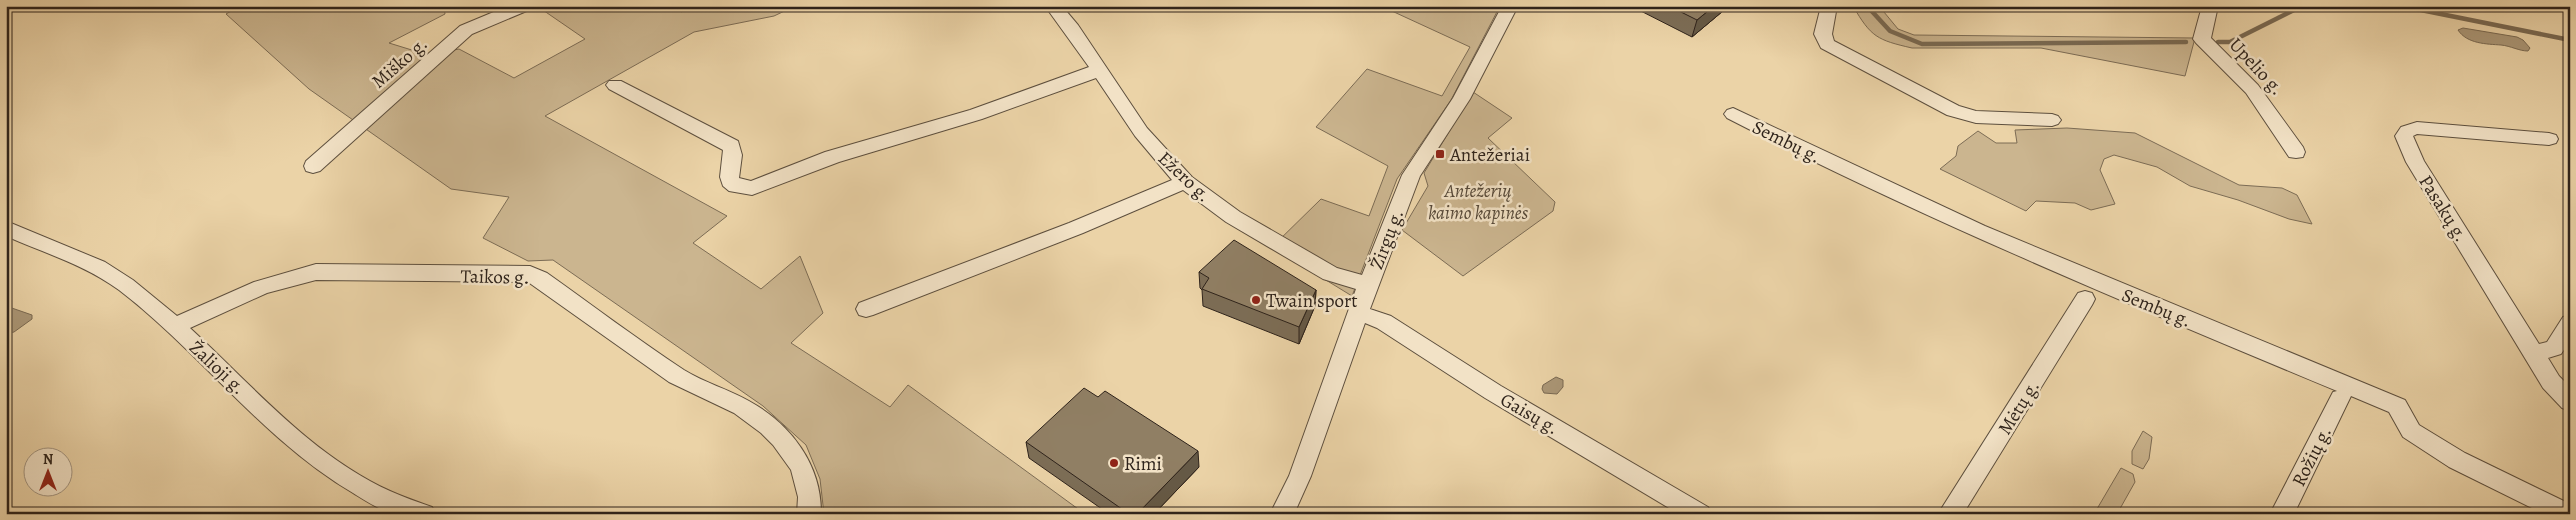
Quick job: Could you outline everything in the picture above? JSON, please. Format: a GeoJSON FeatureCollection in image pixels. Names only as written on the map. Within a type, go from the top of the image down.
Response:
{"type":"FeatureCollection","features":[{"type":"Feature","properties":{"kind":"street","name":"Miško g."},"geometry":{"type":"LineString","coordinates":[[313,166],[466,30],[522,6]]}},
{"type":"Feature","properties":{"kind":"street","name":"Ežero g."},"geometry":{"type":"LineString","coordinates":[[1053,6],[1072,29],[1141,132],[1185,182],[1233,217],[1322,269],[1352,282],[1368,285]]}},
{"type":"Feature","properties":{"kind":"street","name":"Žirgų g."},"geometry":{"type":"LineString","coordinates":[[1282,514],[1300,476],[1368,285],[1411,174],[1461,99],[1510,6]]}},
{"type":"Feature","properties":{"kind":"street"},"geometry":{"type":"LineString","coordinates":[[1830,6],[1823,34],[1832,48],[1953,111],[1976,117],[2052,120]]}},
{"type":"Feature","properties":{"kind":"street","name":"Upelio g."},"geometry":{"type":"LineString","coordinates":[[2210,6],[2202,39],[2252,89],[2296,152]]}},
{"type":"Feature","properties":{"kind":"street"},"geometry":{"type":"LineString","coordinates":[[615,85],[731,146],[734,160],[729,175],[730,181],[744,188],[752,188],[832,157],[976,115],[1099,70]]}},
{"type":"Feature","properties":{"kind":"street","name":"Sembų g."},"geometry":{"type":"LineString","coordinates":[[1733,114],[1914,203],[2397,406],[2411,432],[2458,460],[2567,514]]}},
{"type":"Feature","properties":{"kind":"street","name":"Pasakų g."},"geometry":{"type":"LineString","coordinates":[[2549,139],[2417,128],[2407,132],[2404,136],[2419,169],[2551,382],[2570,402]]}},
{"type":"Feature","properties":{"kind":"street"},"geometry":{"type":"LineString","coordinates":[[866,309],[1076,228],[1185,182]]}},
{"type":"Feature","properties":{"kind":"street","name":"Žalioji g."},"geometry":{"type":"LineString","coordinates":[[7,230],[94,264],[125,284],[175,326],[283,427],[345,479],[396,505],[424,514]]}},
{"type":"Feature","properties":{"kind":"street","name":"Taikos g."},"geometry":{"type":"LineString","coordinates":[[175,326],[261,287],[309,273],[530,274],[540,278],[687,382],[742,407],[762,420],[782,439],[801,464],[809,483],[811,502],[809,514]]}},
{"type":"Feature","properties":{"kind":"street","name":"Mėtų g."},"geometry":{"type":"LineString","coordinates":[[1950,514],[2085,299]]}},
{"type":"Feature","properties":{"kind":"street","name":"Gaisų g."},"geometry":{"type":"LineString","coordinates":[[1359,314],[1384,322],[1493,392],[1700,514]]}},
{"type":"Feature","properties":{"kind":"street"},"geometry":{"type":"LineString","coordinates":[[2534,354],[2554,348],[2570,323]]}},
{"type":"Feature","properties":{"kind":"street","name":"Rožių g."},"geometry":{"type":"LineString","coordinates":[[2282,514],[2340,398]]}},
{"type":"Feature","properties":{"kind":"green space"},"geometry":{"type":"Polygon","coordinates":[[[240,6],[350,6],[356,10],[368,6],[444,6],[445,14],[389,43],[428,55],[459,49],[514,78],[585,39],[537,6],[678,6],[681,12],[698,6],[795,6],[774,16],[694,32],[545,116],[727,216],[693,243],[761,289],[800,256],[823,313],[791,343],[890,407],[908,385],[1085,514],[824,514],[820,479],[806,445],[763,406],[553,260],[528,261],[483,238],[509,197],[451,189],[309,89],[226,14],[240,6]]]}},
{"type":"Feature","properties":{"kind":"green space"},"geometry":{"type":"Polygon","coordinates":[[[1381,6],[1500,6],[1451,100],[1397,179],[1352,296],[1272,247],[1321,199],[1369,216],[1388,166],[1316,127],[1367,69],[1442,96],[1470,47],[1381,6]]]}},
{"type":"Feature","properties":{"kind":"green space"},"geometry":{"type":"Polygon","coordinates":[[[1853,6],[1879,6],[1898,29],[1914,35],[2195,38],[2185,76],[2041,48],[1912,48],[1876,36],[1865,25],[1853,6]]]}},
{"type":"Feature","properties":{"kind":"green space","name":"Antežerių kaimo kapinės"},"geometry":{"type":"Polygon","coordinates":[[[1473,92],[1512,118],[1488,138],[1555,202],[1553,211],[1463,276],[1402,230],[1428,186],[1424,173],[1473,92]]]}},
{"type":"Feature","properties":{"kind":"green space"},"geometry":{"type":"Polygon","coordinates":[[[2067,128],[2135,133],[2239,185],[2282,188],[2297,195],[2312,224],[2289,219],[2238,200],[2190,186],[2157,167],[2114,155],[2104,159],[2100,170],[2115,204],[2091,210],[2075,203],[2036,201],[2026,211],[1940,169],[1956,156],[1958,146],[1978,131],[1996,143],[2017,143],[2015,130],[2067,128]]]}},
{"type":"Feature","properties":{"kind":"green space"},"geometry":{"type":"Polygon","coordinates":[[[2143,431],[2152,437],[2149,459],[2143,469],[2132,464],[2132,451],[2143,431]]]}},
{"type":"Feature","properties":{"kind":"green space"},"geometry":{"type":"Polygon","coordinates":[[[2121,468],[2133,474],[2135,482],[2117,514],[2094,514],[2121,468]]]}},
{"type":"Feature","properties":{"kind":"shaded area"},"geometry":{"type":"Polygon","coordinates":[[[2463,28],[2517,37],[2523,40],[2530,48],[2528,51],[2525,51],[2472,41],[2458,30],[2463,28]]]}},
{"type":"Feature","properties":{"kind":"shaded area"},"geometry":{"type":"Polygon","coordinates":[[[6,306],[32,315],[32,319],[14,332],[6,334],[6,306]]]}},
{"type":"Feature","properties":{"kind":"shaded area"},"geometry":{"type":"Polygon","coordinates":[[[1556,377],[1563,380],[1563,387],[1557,394],[1544,393],[1543,385],[1556,377]]]}},
{"type":"Feature","properties":{"kind":"building"},"geometry":{"type":"Polygon","coordinates":[[[1669,6],[1714,6],[1697,20],[1669,6]]]}},
{"type":"Feature","properties":{"kind":"building","name":"Twain sport"},"geometry":{"type":"Polygon","coordinates":[[[1234,240],[1316,290],[1299,327],[1202,289],[1209,278],[1199,272],[1234,240]]]}},
{"type":"Feature","properties":{"kind":"building","name":"Rimi"},"geometry":{"type":"Polygon","coordinates":[[[1084,388],[1098,397],[1105,391],[1198,451],[1137,514],[1129,514],[1026,442],[1084,388]]]}},
{"type":"Feature","properties":{"kind":"waterway"},"geometry":{"type":"LineString","coordinates":[[1867,6],[1890,31],[1922,44],[2186,42]]}},
{"type":"Feature","properties":{"kind":"waterway"},"geometry":{"type":"LineString","coordinates":[[2218,42],[2230,42],[2302,6]]}},
{"type":"Feature","properties":{"kind":"waterway"},"geometry":{"type":"LineString","coordinates":[[2401,6],[2570,40]]}},
{"type":"Feature","properties":{"kind":"place","name":"Antežeriai"},"geometry":{"type":"Point","coordinates":[1440,154]}},
{"type":"Feature","properties":{"kind":"place","name":"Twain sport"},"geometry":{"type":"Point","coordinates":[1256,300]}},
{"type":"Feature","properties":{"kind":"place","name":"Rimi"},"geometry":{"type":"Point","coordinates":[1114,463]}}]}
